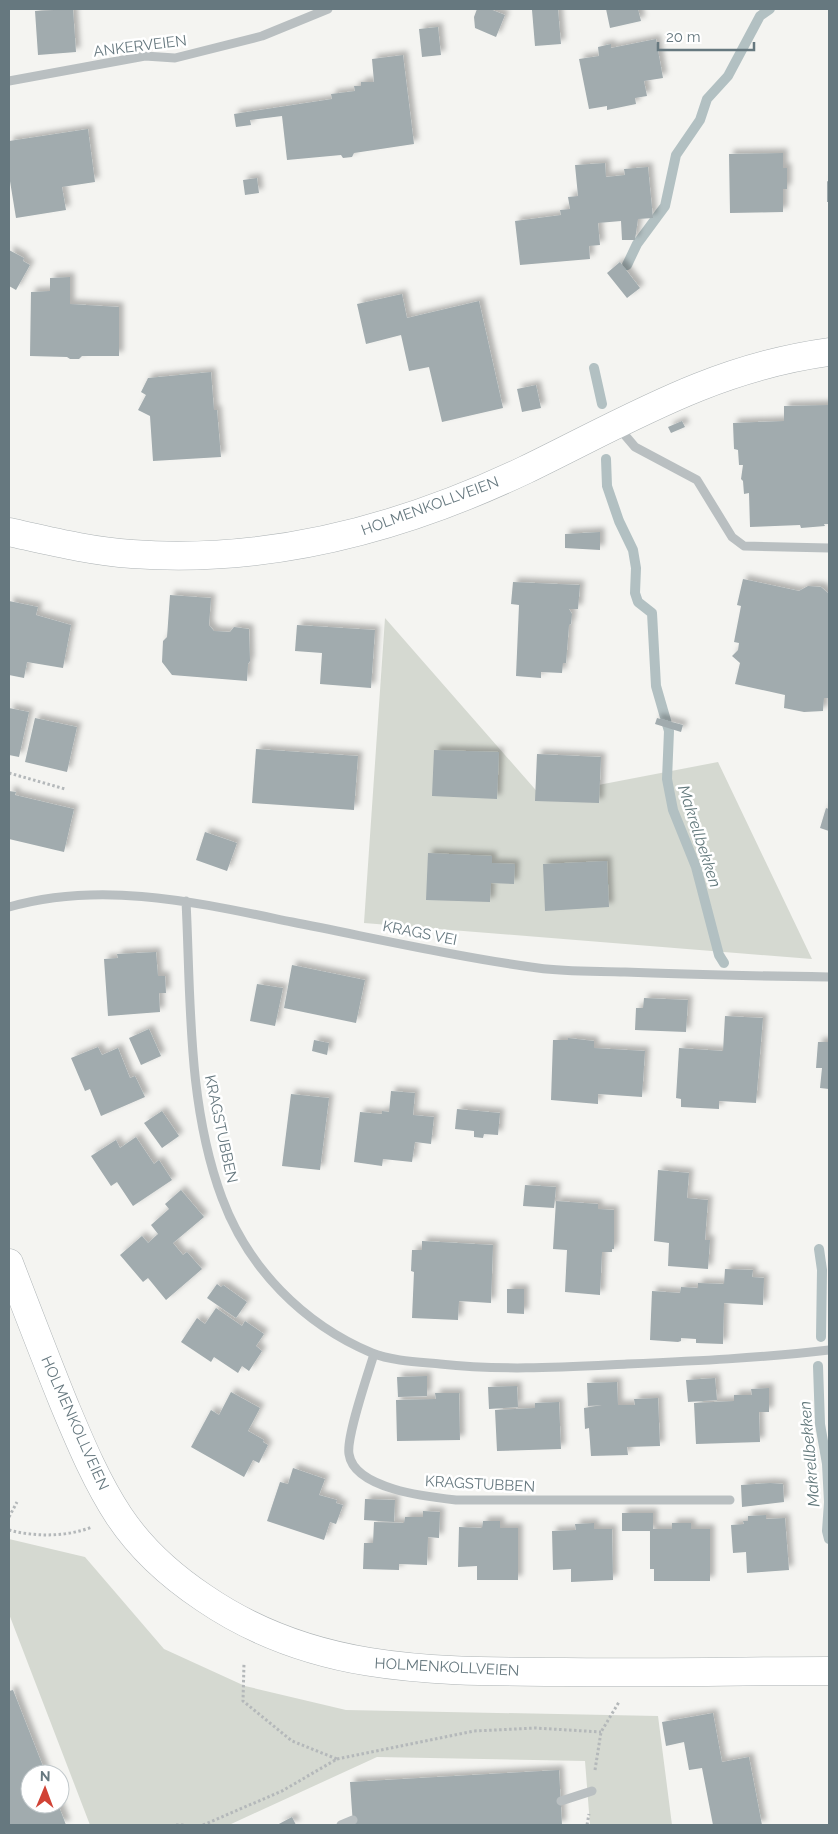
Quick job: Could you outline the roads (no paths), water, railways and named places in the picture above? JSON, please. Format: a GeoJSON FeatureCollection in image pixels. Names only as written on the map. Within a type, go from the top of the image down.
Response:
{"type":"FeatureCollection","features":[{"type":"Feature","properties":{"kind":"main road","name":"HOLMENKOLLVEIEN"},"geometry":{"type":"LineString","coordinates":[[9,532],[85,548],[174,556],[218,556],[304,546],[386,525],[472,492],[524,470],[615,423],[680,393],[776,361],[829,352]]}},
{"type":"Feature","properties":{"kind":"main road","name":"HOLMENKOLLVEIEN"},"geometry":{"type":"LineString","coordinates":[[9,1263],[77,1435],[119,1516],[138,1541],[162,1567],[192,1590],[255,1629],[292,1644],[377,1664],[413,1668],[456,1671],[829,1671]]}},
{"type":"Feature","properties":{"kind":"street","name":"ANKERVEIEN"},"geometry":{"type":"LineString","coordinates":[[9,81],[145,56],[175,58],[262,36],[328,9]]}},
{"type":"Feature","properties":{"kind":"street"},"geometry":{"type":"LineString","coordinates":[[615,423],[635,447],[698,480],[732,537],[744,546],[829,548]]}},
{"type":"Feature","properties":{"kind":"street","name":"KRAGS VEI"},"geometry":{"type":"LineString","coordinates":[[9,906],[46,898],[89,895],[135,895],[186,900],[463,956],[540,968],[731,976],[829,977]]}},
{"type":"Feature","properties":{"kind":"street","name":"KRAGSTUBBEN"},"geometry":{"type":"LineString","coordinates":[[186,900],[194,1067],[208,1151],[222,1198],[240,1241],[263,1273],[284,1294],[333,1332],[374,1354],[413,1361],[477,1368],[563,1367],[768,1357],[829,1350]]}},
{"type":"Feature","properties":{"kind":"street","name":"KRAGSTUBBEN"},"geometry":{"type":"LineString","coordinates":[[374,1354],[350,1439],[349,1454],[354,1466],[364,1477],[371,1480],[420,1496],[456,1500],[730,1500]]}},
{"type":"Feature","properties":{"kind":"street"},"geometry":{"type":"LineString","coordinates":[[561,1800],[592,1791]]}},
{"type":"Feature","properties":{"kind":"street"},"geometry":{"type":"LineString","coordinates":[[341,1825],[353,1820]]}},
{"type":"Feature","properties":{"kind":"waterway","name":"Makrellbekken"},"geometry":{"type":"LineString","coordinates":[[627,265],[637,244],[665,206],[676,155],[700,120],[707,99],[728,76],[760,16],[770,9]]}},
{"type":"Feature","properties":{"kind":"waterway","name":"Makrellbekken"},"geometry":{"type":"LineString","coordinates":[[594,368],[602,404]]}},
{"type":"Feature","properties":{"kind":"waterway","name":"Makrellbekken"},"geometry":{"type":"LineString","coordinates":[[606,459],[607,486],[619,521],[633,550],[636,568],[635,593],[638,602],[652,613],[656,686],[669,731],[667,779],[673,810],[696,867],[719,955],[724,963]]}},
{"type":"Feature","properties":{"kind":"waterway","name":"Makrellbekken"},"geometry":{"type":"LineString","coordinates":[[819,1249],[822,1270],[821,1337]]}},
{"type":"Feature","properties":{"kind":"waterway","name":"Makrellbekken"},"geometry":{"type":"LineString","coordinates":[[818,1366],[820,1424],[827,1464],[829,1502],[827,1531],[829,1539]]}}]}
